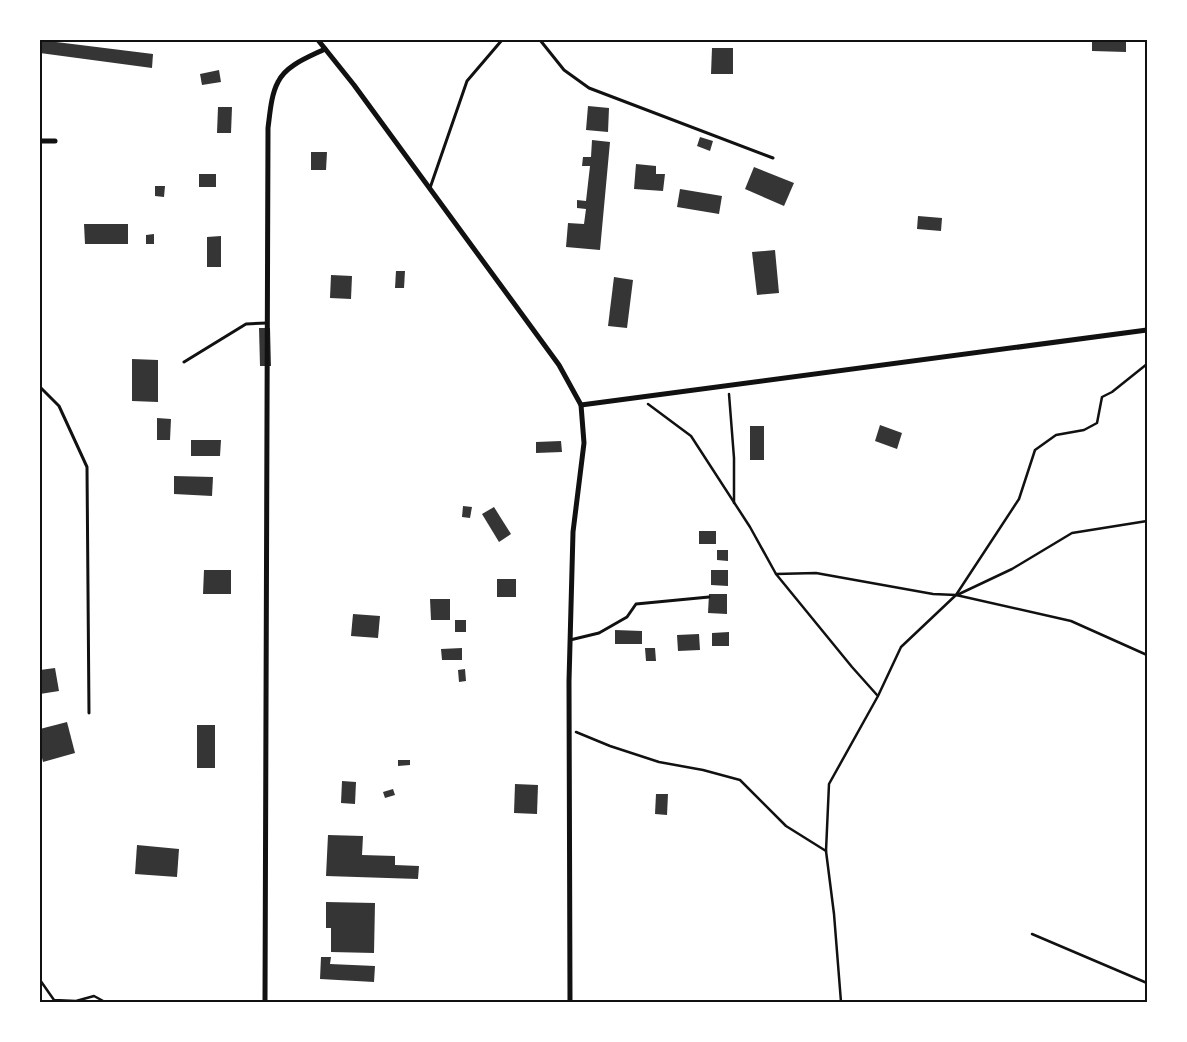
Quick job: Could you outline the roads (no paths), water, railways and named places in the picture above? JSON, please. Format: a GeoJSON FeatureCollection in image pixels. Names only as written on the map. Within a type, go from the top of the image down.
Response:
{"type":"FeatureCollection","features":[{"type":"Feature","properties":{"kind":"street"},"geometry":{"type":"LineString","coordinates":[[318,40],[354,85],[560,365],[581,405],[584,443],[573,532],[570,640],[570,1002]]}},
{"type":"Feature","properties":{"kind":"street"},"geometry":{"type":"LineString","coordinates":[[265,1002],[268,128],[272,100],[278,81],[291,67],[325,49]]}},
{"type":"Feature","properties":{"kind":"street"},"geometry":{"type":"LineString","coordinates":[[40,140],[55,141]]}},
{"type":"Feature","properties":{"kind":"street"},"geometry":{"type":"LineString","coordinates":[[581,405],[1147,330]]}},
{"type":"Feature","properties":{"kind":"lane"},"geometry":{"type":"LineString","coordinates":[[429,188],[467,81],[502,40]]}},
{"type":"Feature","properties":{"kind":"lane"},"geometry":{"type":"LineString","coordinates":[[540,40],[564,70],[589,88],[773,158]]}},
{"type":"Feature","properties":{"kind":"lane"},"geometry":{"type":"LineString","coordinates":[[184,362],[246,324],[268,323]]}},
{"type":"Feature","properties":{"kind":"lane"},"geometry":{"type":"LineString","coordinates":[[40,387],[59,406],[86,467],[89,713]]}},
{"type":"Feature","properties":{"kind":"lane"},"geometry":{"type":"LineString","coordinates":[[570,640],[599,633],[627,617],[636,604],[708,597]]}}]}
